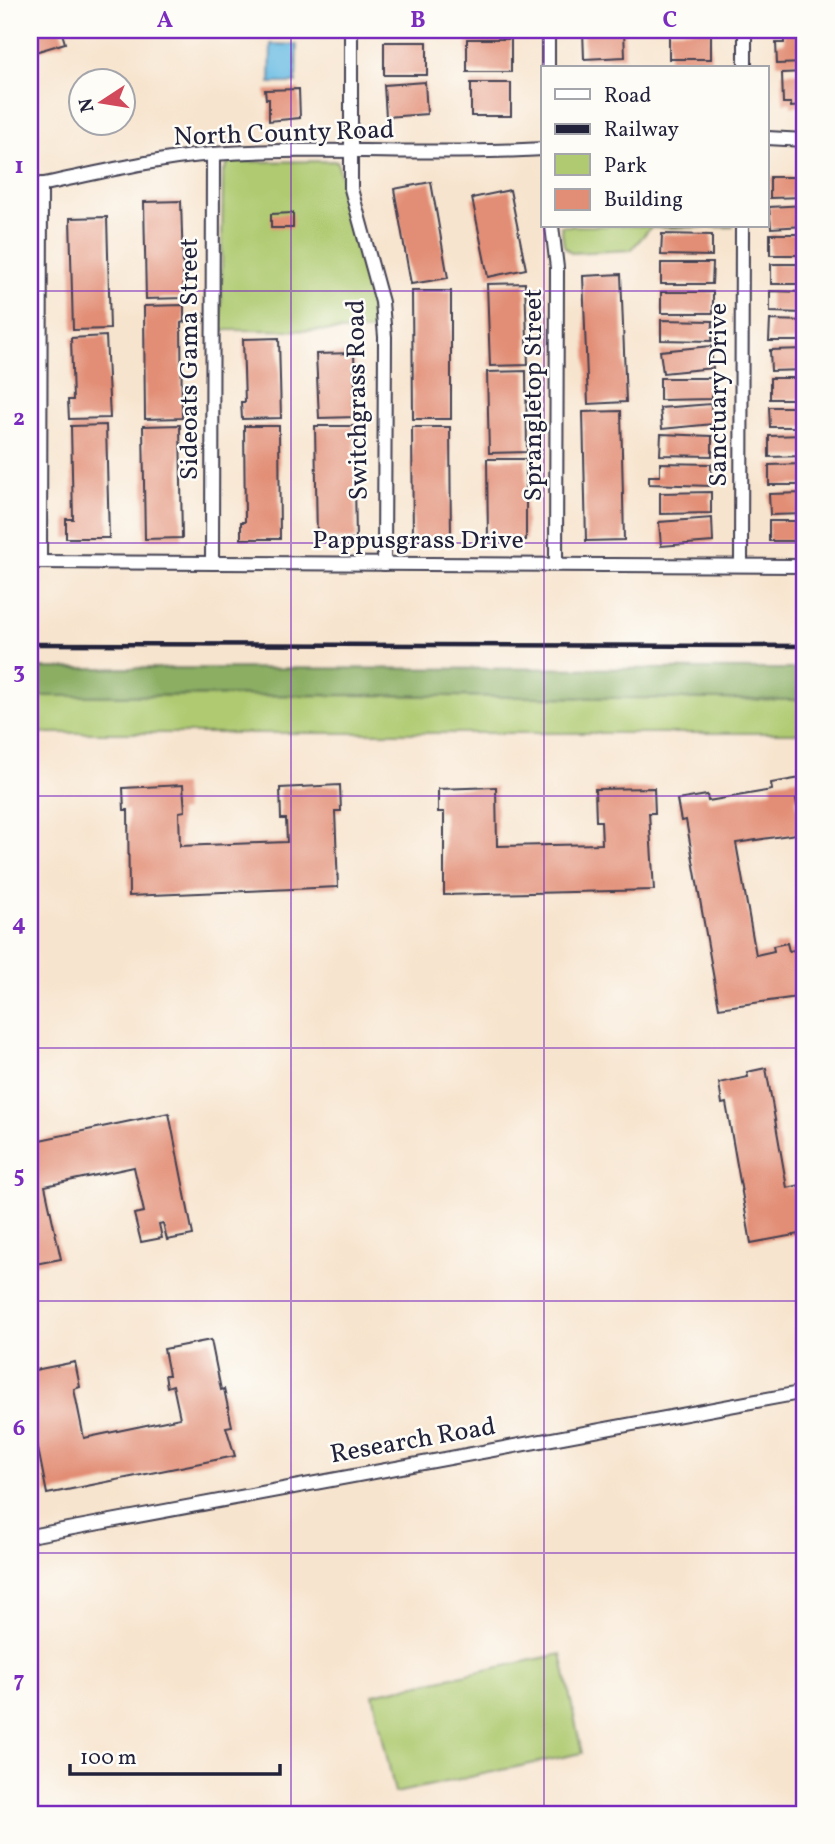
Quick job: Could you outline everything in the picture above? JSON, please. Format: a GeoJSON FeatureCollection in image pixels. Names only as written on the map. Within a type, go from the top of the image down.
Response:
{"type":"FeatureCollection","features":[{"type":"Feature","properties":{"kind":"street","name":"Switchgrass Road"},"geometry":{"type":"LineString","coordinates":[[351,30],[351,189],[383,313],[384,564]]}},
{"type":"Feature","properties":{"kind":"street"},"geometry":{"type":"LineString","coordinates":[[548,30],[548,66]]}},
{"type":"Feature","properties":{"kind":"street"},"geometry":{"type":"LineString","coordinates":[[745,66],[746,30]]}},
{"type":"Feature","properties":{"kind":"street"},"geometry":{"type":"LineString","coordinates":[[768,138],[805,139]]}},
{"type":"Feature","properties":{"kind":"street","name":"North County Road"},"geometry":{"type":"LineString","coordinates":[[35,186],[213,155],[477,153],[541,149]]}},
{"type":"Feature","properties":{"kind":"street","name":"Sideoats Gama Street"},"geometry":{"type":"LineString","coordinates":[[212,563],[213,155]]}},
{"type":"Feature","properties":{"kind":"street"},"geometry":{"type":"LineString","coordinates":[[35,186],[35,562]]}},
{"type":"Feature","properties":{"kind":"street","name":"Sprangletop Street"},"geometry":{"type":"LineString","coordinates":[[552,228],[557,268],[556,564]]}},
{"type":"Feature","properties":{"kind":"street","name":"Sanctuary Drive"},"geometry":{"type":"LineString","coordinates":[[741,565],[742,228]]}},
{"type":"Feature","properties":{"kind":"street","name":"Pappusgrass Drive"},"geometry":{"type":"LineString","coordinates":[[35,562],[805,566]]}},
{"type":"Feature","properties":{"kind":"street","name":"Research Road"},"geometry":{"type":"LineString","coordinates":[[30,1536],[805,1392]]}},
{"type":"Feature","properties":{"kind":"green space"},"geometry":{"type":"Polygon","coordinates":[[[337,161],[367,274],[373,317],[371,331],[221,330],[223,173],[229,162],[337,161]]]}},
{"type":"Feature","properties":{"kind":"green space"},"geometry":{"type":"Polygon","coordinates":[[[561,228],[650,228],[631,250],[571,253],[564,246],[561,228]]]}},
{"type":"Feature","properties":{"kind":"green space"},"geometry":{"type":"Polygon","coordinates":[[[30,668],[805,669],[805,700],[363,695],[30,696],[30,668]]]}},
{"type":"Feature","properties":{"kind":"green space"},"geometry":{"type":"Polygon","coordinates":[[[363,695],[805,700],[805,733],[30,733],[30,696],[363,695]]]}},
{"type":"Feature","properties":{"kind":"green space"},"geometry":{"type":"Polygon","coordinates":[[[561,1654],[582,1753],[395,1793],[373,1694],[561,1654]]]}},
{"type":"Feature","properties":{"kind":"water"},"geometry":{"type":"Polygon","coordinates":[[[271,44],[297,45],[296,83],[270,83],[271,44]]]}},
{"type":"Feature","properties":{"kind":"building"},"geometry":{"type":"Polygon","coordinates":[[[30,30],[61,30],[65,43],[32,53],[30,30]]]}},
{"type":"Feature","properties":{"kind":"building"},"geometry":{"type":"Polygon","coordinates":[[[386,30],[426,30],[426,34],[386,33],[386,30]]]}},
{"type":"Feature","properties":{"kind":"building"},"geometry":{"type":"Polygon","coordinates":[[[583,30],[624,30],[625,57],[584,59],[583,30]]]}},
{"type":"Feature","properties":{"kind":"building"},"geometry":{"type":"Polygon","coordinates":[[[711,30],[711,59],[669,59],[669,31],[711,30]]]}},
{"type":"Feature","properties":{"kind":"building"},"geometry":{"type":"Polygon","coordinates":[[[784,30],[805,30],[805,63],[777,64],[776,43],[784,43],[784,30]]]}},
{"type":"Feature","properties":{"kind":"building"},"geometry":{"type":"Polygon","coordinates":[[[467,39],[511,39],[511,72],[467,72],[467,39]]]}},
{"type":"Feature","properties":{"kind":"building"},"geometry":{"type":"Polygon","coordinates":[[[384,42],[427,42],[427,75],[384,75],[384,42]]]}},
{"type":"Feature","properties":{"kind":"building"},"geometry":{"type":"Polygon","coordinates":[[[805,72],[805,106],[791,107],[791,103],[783,103],[782,73],[805,72]]]}},
{"type":"Feature","properties":{"kind":"building"},"geometry":{"type":"Polygon","coordinates":[[[425,82],[427,114],[386,117],[384,85],[425,82]]]}},
{"type":"Feature","properties":{"kind":"building"},"geometry":{"type":"Polygon","coordinates":[[[471,83],[511,83],[511,116],[471,116],[471,83]]]}},
{"type":"Feature","properties":{"kind":"building"},"geometry":{"type":"Polygon","coordinates":[[[299,89],[300,118],[269,121],[269,99],[266,99],[265,90],[299,89]]]}},
{"type":"Feature","properties":{"kind":"building"},"geometry":{"type":"Polygon","coordinates":[[[770,177],[805,177],[805,197],[770,198],[770,177]]]}},
{"type":"Feature","properties":{"kind":"building"},"geometry":{"type":"Polygon","coordinates":[[[431,182],[448,278],[411,284],[394,189],[431,182]]]}},
{"type":"Feature","properties":{"kind":"building"},"geometry":{"type":"Polygon","coordinates":[[[510,190],[526,269],[488,277],[472,198],[510,190]]]}},
{"type":"Feature","properties":{"kind":"building"},"geometry":{"type":"Polygon","coordinates":[[[181,201],[184,298],[146,299],[144,202],[181,201]]]}},
{"type":"Feature","properties":{"kind":"building"},"geometry":{"type":"Polygon","coordinates":[[[805,205],[805,226],[771,228],[769,207],[805,205]]]}},
{"type":"Feature","properties":{"kind":"building"},"geometry":{"type":"Polygon","coordinates":[[[293,213],[293,228],[271,228],[271,214],[293,213]]]}},
{"type":"Feature","properties":{"kind":"building"},"geometry":{"type":"Polygon","coordinates":[[[107,217],[110,329],[73,330],[70,218],[107,217]]]}},
{"type":"Feature","properties":{"kind":"building"},"geometry":{"type":"Polygon","coordinates":[[[662,234],[712,235],[712,256],[661,255],[662,234]]]}},
{"type":"Feature","properties":{"kind":"building"},"geometry":{"type":"Polygon","coordinates":[[[770,234],[805,234],[805,255],[770,255],[770,234]]]}},
{"type":"Feature","properties":{"kind":"building"},"geometry":{"type":"Polygon","coordinates":[[[661,263],[713,263],[712,284],[661,284],[661,263]]]}},
{"type":"Feature","properties":{"kind":"building"},"geometry":{"type":"Polygon","coordinates":[[[771,264],[805,264],[805,284],[771,284],[771,264]]]}},
{"type":"Feature","properties":{"kind":"building"},"geometry":{"type":"Polygon","coordinates":[[[621,274],[626,402],[588,404],[583,276],[621,274]]]}},
{"type":"Feature","properties":{"kind":"building"},"geometry":{"type":"Polygon","coordinates":[[[525,283],[528,365],[490,366],[487,284],[525,283]]]}},
{"type":"Feature","properties":{"kind":"building"},"geometry":{"type":"Polygon","coordinates":[[[412,291],[451,291],[451,419],[413,419],[412,291]]]}},
{"type":"Feature","properties":{"kind":"building"},"geometry":{"type":"Polygon","coordinates":[[[770,291],[805,292],[805,313],[770,312],[770,291]]]}},
{"type":"Feature","properties":{"kind":"building"},"geometry":{"type":"Polygon","coordinates":[[[661,292],[713,292],[713,313],[661,313],[661,292]]]}},
{"type":"Feature","properties":{"kind":"building"},"geometry":{"type":"Polygon","coordinates":[[[184,305],[184,322],[181,323],[182,418],[145,419],[144,306],[184,305]]]}},
{"type":"Feature","properties":{"kind":"building"},"geometry":{"type":"Polygon","coordinates":[[[661,320],[713,321],[712,341],[661,340],[661,320]]]}},
{"type":"Feature","properties":{"kind":"building"},"geometry":{"type":"Polygon","coordinates":[[[770,320],[805,321],[805,341],[769,341],[770,320]]]}},
{"type":"Feature","properties":{"kind":"building"},"geometry":{"type":"Polygon","coordinates":[[[106,336],[110,418],[69,419],[68,400],[73,400],[71,338],[106,336]]]}},
{"type":"Feature","properties":{"kind":"building"},"geometry":{"type":"Polygon","coordinates":[[[279,338],[281,418],[242,419],[241,402],[245,402],[243,339],[279,338]]]}},
{"type":"Feature","properties":{"kind":"building"},"geometry":{"type":"Polygon","coordinates":[[[711,346],[713,368],[663,373],[660,351],[711,346]]]}},
{"type":"Feature","properties":{"kind":"building"},"geometry":{"type":"Polygon","coordinates":[[[805,349],[805,370],[771,371],[770,350],[805,349]]]}},
{"type":"Feature","properties":{"kind":"building"},"geometry":{"type":"Polygon","coordinates":[[[354,353],[356,417],[319,418],[316,354],[354,353]]]}},
{"type":"Feature","properties":{"kind":"building"},"geometry":{"type":"Polygon","coordinates":[[[526,371],[527,452],[489,453],[487,372],[526,371]]]}},
{"type":"Feature","properties":{"kind":"building"},"geometry":{"type":"Polygon","coordinates":[[[660,378],[712,378],[712,399],[660,400],[660,378]]]}},
{"type":"Feature","properties":{"kind":"building"},"geometry":{"type":"Polygon","coordinates":[[[770,378],[805,378],[805,399],[770,399],[770,378]]]}},
{"type":"Feature","properties":{"kind":"building"},"geometry":{"type":"Polygon","coordinates":[[[711,404],[713,424],[662,429],[660,408],[711,404]]]}},
{"type":"Feature","properties":{"kind":"building"},"geometry":{"type":"Polygon","coordinates":[[[769,407],[805,407],[805,427],[770,427],[769,407]]]}},
{"type":"Feature","properties":{"kind":"building"},"geometry":{"type":"Polygon","coordinates":[[[621,411],[624,540],[586,541],[583,412],[621,411]]]}},
{"type":"Feature","properties":{"kind":"building"},"geometry":{"type":"Polygon","coordinates":[[[106,425],[109,538],[66,538],[66,519],[73,519],[71,426],[106,425]]]}},
{"type":"Feature","properties":{"kind":"building"},"geometry":{"type":"Polygon","coordinates":[[[180,425],[182,538],[145,539],[143,426],[180,425]]]}},
{"type":"Feature","properties":{"kind":"building"},"geometry":{"type":"Polygon","coordinates":[[[244,426],[279,426],[280,539],[241,539],[241,522],[245,522],[244,426]]]}},
{"type":"Feature","properties":{"kind":"building"},"geometry":{"type":"Polygon","coordinates":[[[315,426],[354,426],[356,539],[317,539],[315,426]]]}},
{"type":"Feature","properties":{"kind":"building"},"geometry":{"type":"Polygon","coordinates":[[[412,427],[450,427],[451,540],[413,540],[412,427]]]}},
{"type":"Feature","properties":{"kind":"building"},"geometry":{"type":"Polygon","coordinates":[[[661,434],[712,436],[712,456],[660,455],[661,434]]]}},
{"type":"Feature","properties":{"kind":"building"},"geometry":{"type":"Polygon","coordinates":[[[805,435],[805,456],[769,457],[769,436],[805,435]]]}},
{"type":"Feature","properties":{"kind":"building"},"geometry":{"type":"Polygon","coordinates":[[[487,459],[526,459],[526,540],[488,540],[487,459]]]}},
{"type":"Feature","properties":{"kind":"building"},"geometry":{"type":"Polygon","coordinates":[[[660,463],[711,464],[711,486],[649,484],[649,476],[660,476],[660,463]]]}},
{"type":"Feature","properties":{"kind":"building"},"geometry":{"type":"Polygon","coordinates":[[[805,464],[805,485],[769,485],[769,465],[805,464]]]}},
{"type":"Feature","properties":{"kind":"building"},"geometry":{"type":"Polygon","coordinates":[[[711,492],[711,513],[660,514],[660,493],[711,492]]]}},
{"type":"Feature","properties":{"kind":"building"},"geometry":{"type":"Polygon","coordinates":[[[805,493],[805,514],[770,515],[769,494],[805,493]]]}},
{"type":"Feature","properties":{"kind":"building"},"geometry":{"type":"Polygon","coordinates":[[[712,518],[713,542],[661,546],[659,522],[712,518]]]}},
{"type":"Feature","properties":{"kind":"building"},"geometry":{"type":"Polygon","coordinates":[[[769,521],[805,521],[805,541],[769,541],[769,521]]]}},
{"type":"Feature","properties":{"kind":"building"},"geometry":{"type":"Polygon","coordinates":[[[801,778],[805,797],[796,799],[803,833],[736,843],[756,955],[774,951],[773,946],[787,943],[789,951],[800,949],[799,943],[805,942],[805,996],[719,1008],[686,820],[681,821],[677,800],[707,795],[708,801],[772,790],[771,783],[801,778]]]}},
{"type":"Feature","properties":{"kind":"building"},"geometry":{"type":"Polygon","coordinates":[[[183,785],[185,811],[179,812],[180,846],[287,842],[286,819],[281,819],[280,788],[340,785],[341,811],[335,811],[338,887],[129,896],[128,810],[124,810],[123,788],[183,785]]]}},
{"type":"Feature","properties":{"kind":"building"},"geometry":{"type":"Polygon","coordinates":[[[496,787],[497,846],[602,844],[601,821],[596,821],[595,789],[654,788],[655,813],[649,813],[654,890],[444,895],[444,812],[438,812],[438,789],[496,787]]]}},
{"type":"Feature","properties":{"kind":"building"},"geometry":{"type":"Polygon","coordinates":[[[766,1068],[787,1188],[805,1184],[805,1233],[751,1243],[726,1103],[722,1104],[719,1083],[748,1077],[747,1072],[766,1068]]]}},
{"type":"Feature","properties":{"kind":"building"},"geometry":{"type":"Polygon","coordinates":[[[169,1113],[193,1235],[167,1240],[163,1223],[159,1224],[162,1238],[141,1242],[134,1214],[144,1212],[134,1167],[45,1186],[61,1259],[30,1265],[30,1142],[169,1113]]]}},
{"type":"Feature","properties":{"kind":"building"},"geometry":{"type":"Polygon","coordinates":[[[211,1340],[221,1390],[224,1389],[232,1426],[226,1427],[235,1456],[47,1494],[30,1408],[30,1371],[75,1362],[80,1387],[74,1389],[84,1438],[180,1418],[173,1385],[167,1387],[165,1375],[169,1375],[164,1349],[211,1340]]]}},
{"type":"Feature","properties":{"kind":"railway"},"geometry":{"type":"LineString","coordinates":[[30,644],[805,646]]}}]}
